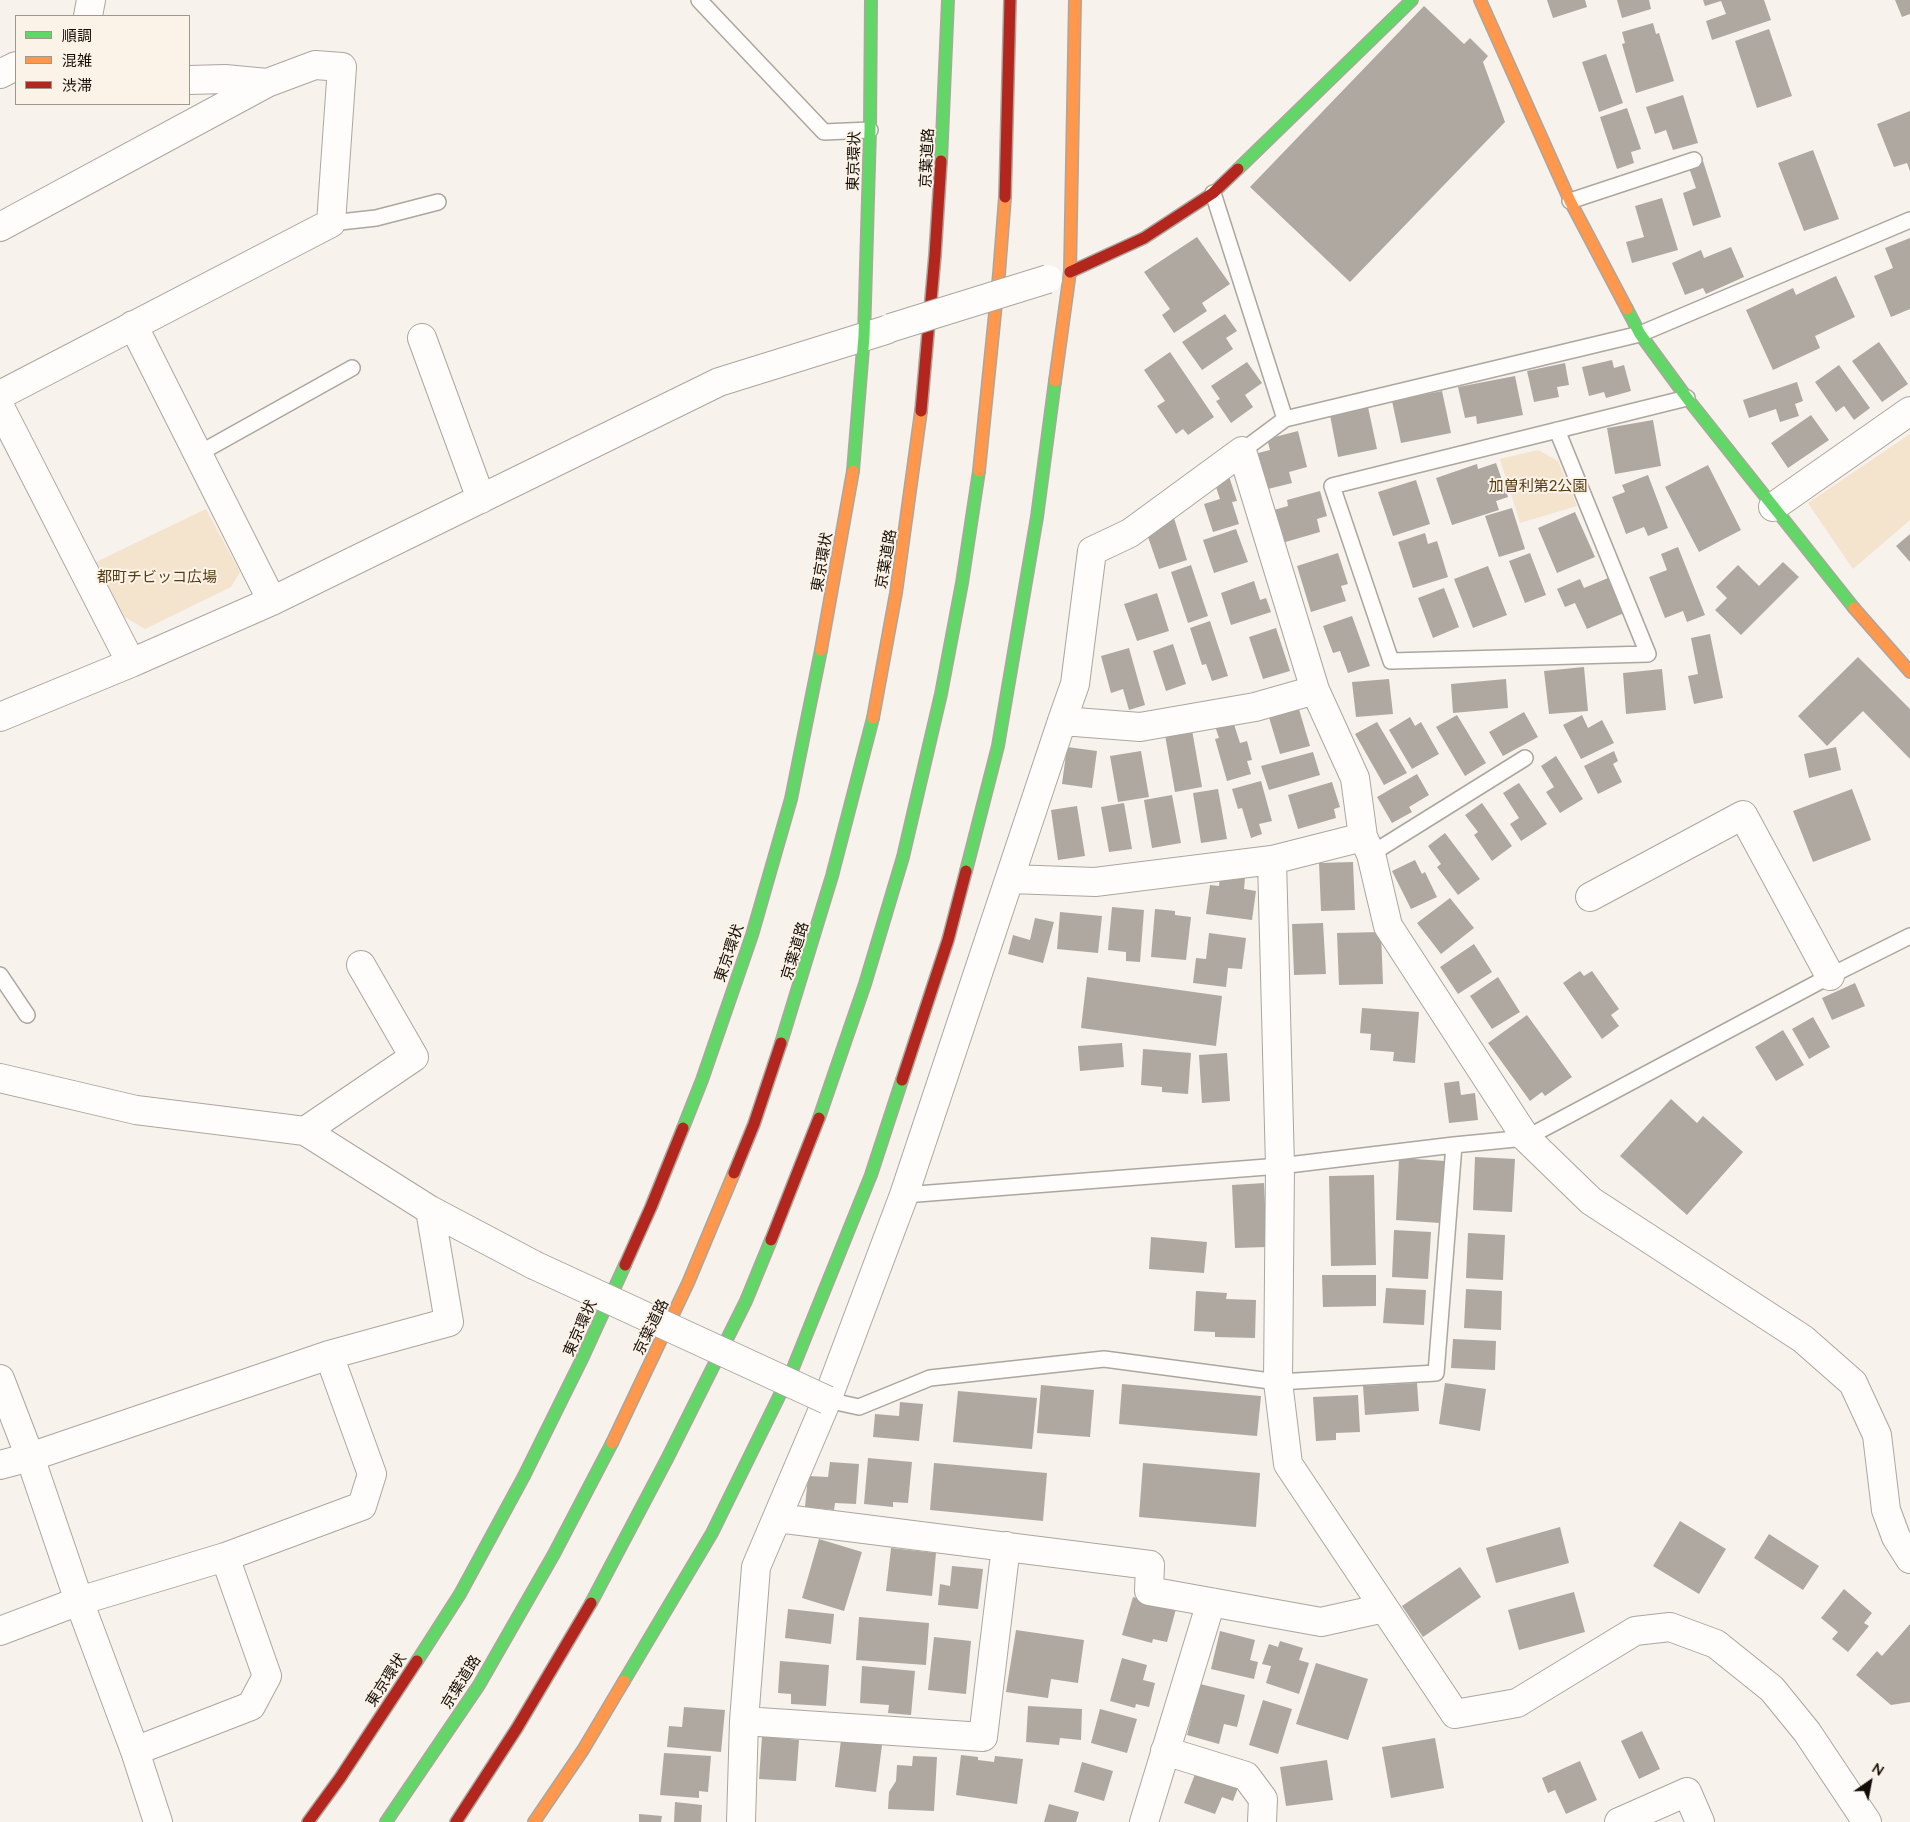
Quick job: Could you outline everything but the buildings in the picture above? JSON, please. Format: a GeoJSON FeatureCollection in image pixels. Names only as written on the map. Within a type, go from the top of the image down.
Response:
{"type":"FeatureCollection","features":[{"type":"Feature","properties":{"kind":"main road","name":"東京環状"},"geometry":{"type":"LineString","coordinates":[[308,1822],[340,1778],[460,1594],[524,1476],[582,1362],[651,1208],[702,1080],[752,935],[791,799],[828,615],[855,457],[864,336],[870,130],[871,0]]}},
{"type":"Feature","properties":{"kind":"main road","name":"京葉道路"},"geometry":{"type":"LineString","coordinates":[[386,1822],[478,1687],[563,1537],[625,1416],[688,1284],[748,1140],[806,966],[848,822],[880,681],[908,518],[935,272],[948,0]]}},
{"type":"Feature","properties":{"kind":"main road"},"geometry":{"type":"LineString","coordinates":[[456,1822],[517,1728],[604,1582],[746,1301],[812,1136],[865,984],[903,857],[941,694],[978,489],[997,303],[1005,190],[1010,0]]}},
{"type":"Feature","properties":{"kind":"main road"},"geometry":{"type":"LineString","coordinates":[[534,1822],[583,1750],[712,1533],[793,1368],[871,1175],[948,940],[998,746],[1037,517],[1059,275],[1075,0]]}},
{"type":"Feature","properties":{"kind":"main road"},"geometry":{"type":"LineString","coordinates":[[1059,275],[1144,238],[1213,193],[1412,0]]}},
{"type":"Feature","properties":{"kind":"main road"},"geometry":{"type":"LineString","coordinates":[[1480,0],[1570,202],[1640,334],[1687,398],[1773,508],[1854,608],[1910,672]]}},
{"type":"Feature","properties":{"kind":"street"},"geometry":{"type":"LineString","coordinates":[[88,15],[91,0]]}},
{"type":"Feature","properties":{"kind":"street"},"geometry":{"type":"LineString","coordinates":[[0,54],[15,57]]}},
{"type":"Feature","properties":{"kind":"street"},"geometry":{"type":"LineString","coordinates":[[0,227],[266,83],[315,65],[342,67],[331,223],[0,395]]}},
{"type":"Feature","properties":{"kind":"street"},"geometry":{"type":"LineString","coordinates":[[0,74],[15,66]]}},
{"type":"Feature","properties":{"kind":"street"},"geometry":{"type":"LineString","coordinates":[[190,80],[225,79],[266,83]]}},
{"type":"Feature","properties":{"kind":"street"},"geometry":{"type":"LineString","coordinates":[[0,717],[131,663],[272,601],[719,382],[1059,275]]}},
{"type":"Feature","properties":{"kind":"street"},"geometry":{"type":"LineString","coordinates":[[132,325],[272,601]]}},
{"type":"Feature","properties":{"kind":"street"},"geometry":{"type":"LineString","coordinates":[[422,338],[481,499]]}},
{"type":"Feature","properties":{"kind":"street"},"geometry":{"type":"LineString","coordinates":[[0,407],[131,663]]}},
{"type":"Feature","properties":{"kind":"street"},"geometry":{"type":"LineString","coordinates":[[1773,508],[1910,411]]}},
{"type":"Feature","properties":{"kind":"street"},"geometry":{"type":"LineString","coordinates":[[741,1822],[744,1721],[756,1567],[827,1400],[904,1195],[1075,684],[1092,550],[1130,533],[1242,451],[1315,690],[1355,778],[1367,845],[1388,926],[1526,1138],[1591,1201],[1803,1339],[1853,1384],[1877,1435],[1886,1510],[1896,1537],[1910,1559]]}},
{"type":"Feature","properties":{"kind":"street"},"geometry":{"type":"LineString","coordinates":[[1062,721],[1140,727],[1255,707],[1315,690]]}},
{"type":"Feature","properties":{"kind":"street"},"geometry":{"type":"LineString","coordinates":[[1590,897],[1743,815],[1830,976]]}},
{"type":"Feature","properties":{"kind":"street"},"geometry":{"type":"LineString","coordinates":[[1010,879],[1095,882],[1272,860],[1367,845]]}},
{"type":"Feature","properties":{"kind":"street"},"geometry":{"type":"LineString","coordinates":[[1272,860],[1280,1166],[1278,1382],[1288,1464],[1455,1714],[1517,1703],[1635,1631],[1670,1627],[1716,1644],[1772,1689],[1807,1732],[1867,1822]]}},
{"type":"Feature","properties":{"kind":"street"},"geometry":{"type":"LineString","coordinates":[[305,1131],[414,1057],[361,965]]}},
{"type":"Feature","properties":{"kind":"street"},"geometry":{"type":"LineString","coordinates":[[0,1078],[136,1110],[305,1131],[430,1210],[534,1264],[827,1400]]}},
{"type":"Feature","properties":{"kind":"street"},"geometry":{"type":"LineString","coordinates":[[0,1465],[30,1457],[329,1354],[449,1322],[430,1210]]}},
{"type":"Feature","properties":{"kind":"street"},"geometry":{"type":"LineString","coordinates":[[0,1631],[79,1601],[225,1558],[362,1506],[372,1474],[329,1354]]}},
{"type":"Feature","properties":{"kind":"street"},"geometry":{"type":"LineString","coordinates":[[0,1379],[30,1457],[79,1601],[135,1751],[158,1822]]}},
{"type":"Feature","properties":{"kind":"street"},"geometry":{"type":"LineString","coordinates":[[777,1518],[1150,1565],[1149,1591],[1321,1622],[1384,1608]]}},
{"type":"Feature","properties":{"kind":"street"},"geometry":{"type":"LineString","coordinates":[[744,1721],[983,1737],[1006,1546]]}},
{"type":"Feature","properties":{"kind":"street"},"geometry":{"type":"LineString","coordinates":[[135,1751],[251,1706],[267,1676],[225,1558]]}},
{"type":"Feature","properties":{"kind":"street"},"geometry":{"type":"LineString","coordinates":[[1144,1822],[1211,1602]]}},
{"type":"Feature","properties":{"kind":"street"},"geometry":{"type":"LineString","coordinates":[[1165,1751],[1246,1776],[1263,1799],[1262,1822]]}},
{"type":"Feature","properties":{"kind":"street"},"geometry":{"type":"LineString","coordinates":[[1619,1822],[1687,1792],[1700,1822]]}},
{"type":"Feature","properties":{"kind":"lane"},"geometry":{"type":"LineString","coordinates":[[699,0],[824,132],[870,130]]}},
{"type":"Feature","properties":{"kind":"lane"},"geometry":{"type":"LineString","coordinates":[[1570,202],[1694,160]]}},
{"type":"Feature","properties":{"kind":"lane"},"geometry":{"type":"LineString","coordinates":[[1213,193],[1285,418]]}},
{"type":"Feature","properties":{"kind":"lane"},"geometry":{"type":"LineString","coordinates":[[331,223],[376,218],[438,202]]}},
{"type":"Feature","properties":{"kind":"lane"},"geometry":{"type":"LineString","coordinates":[[1242,451],[1285,418],[1640,334],[1910,220]]}},
{"type":"Feature","properties":{"kind":"lane"},"geometry":{"type":"LineString","coordinates":[[198,454],[352,368]]}},
{"type":"Feature","properties":{"kind":"lane"},"geometry":{"type":"LineString","coordinates":[[1557,430],[1648,654],[1391,661],[1332,486],[1557,430],[1687,398]]}},
{"type":"Feature","properties":{"kind":"lane"},"geometry":{"type":"LineString","coordinates":[[1367,845],[1525,758]]}},
{"type":"Feature","properties":{"kind":"lane"},"geometry":{"type":"LineString","coordinates":[[904,1195],[1280,1166],[1526,1138],[1830,976],[1910,936]]}},
{"type":"Feature","properties":{"kind":"lane"},"geometry":{"type":"LineString","coordinates":[[0,975],[27,1015]]}},
{"type":"Feature","properties":{"kind":"lane"},"geometry":{"type":"LineString","coordinates":[[827,1400],[859,1407],[930,1378],[1104,1358],[1278,1382],[1436,1373],[1454,1145]]}},
{"type":"Feature","properties":{"kind":"green space"},"geometry":{"type":"Polygon","coordinates":[[[1910,434],[1910,520],[1853,569],[1808,503],[1910,434]]]}},
{"type":"Feature","properties":{"kind":"green space","name":"加曽利第2公園"},"geometry":{"type":"Polygon","coordinates":[[[1538,450],[1558,461],[1577,506],[1520,523],[1500,459],[1538,450]]]}},
{"type":"Feature","properties":{"kind":"green space","name":"都町チビッコ広場"},"geometry":{"type":"Polygon","coordinates":[[[206,509],[240,572],[231,587],[145,629],[120,614],[96,562],[206,509]]]}},
{"type":"Feature","properties":{"kind":"traffic: fast"},"geometry":{"type":"LineString","coordinates":[[853,471],[864,336],[870,130],[871,0]]}},
{"type":"Feature","properties":{"kind":"traffic: fast"},"geometry":{"type":"LineString","coordinates":[[941,161],[948,0]]}},
{"type":"Feature","properties":{"kind":"traffic: fast"},"geometry":{"type":"LineString","coordinates":[[1238,169],[1412,0]]}},
{"type":"Feature","properties":{"kind":"traffic: fast"},"geometry":{"type":"LineString","coordinates":[[1627,309],[1640,334],[1687,398],[1854,608]]}},
{"type":"Feature","properties":{"kind":"traffic: fast"},"geometry":{"type":"LineString","coordinates":[[966,871],[998,746],[1037,517],[1055,381]]}},
{"type":"Feature","properties":{"kind":"traffic: fast"},"geometry":{"type":"LineString","coordinates":[[819,1118],[865,984],[903,857],[941,694],[962,583],[979,471]]}},
{"type":"Feature","properties":{"kind":"traffic: fast"},"geometry":{"type":"LineString","coordinates":[[683,1128],[702,1080],[752,935],[791,799],[821,650]]}},
{"type":"Feature","properties":{"kind":"traffic: fast"},"geometry":{"type":"LineString","coordinates":[[781,1043],[832,876],[873,718]]}},
{"type":"Feature","properties":{"kind":"traffic: fast"},"geometry":{"type":"LineString","coordinates":[[624,1681],[712,1533],[793,1368],[871,1175],[902,1080]]}},
{"type":"Feature","properties":{"kind":"traffic: fast"},"geometry":{"type":"LineString","coordinates":[[591,1603],[667,1459],[746,1301],[771,1240]]}},
{"type":"Feature","properties":{"kind":"traffic: fast"},"geometry":{"type":"LineString","coordinates":[[417,1661],[460,1594],[524,1476],[581,1361],[625,1265]]}},
{"type":"Feature","properties":{"kind":"traffic: fast"},"geometry":{"type":"LineString","coordinates":[[386,1822],[479,1685],[554,1554],[612,1443]]}},
{"type":"Feature","properties":{"kind":"traffic: slow"},"geometry":{"type":"LineString","coordinates":[[1055,381],[1070,272],[1075,0]]}},
{"type":"Feature","properties":{"kind":"traffic: slow"},"geometry":{"type":"LineString","coordinates":[[1480,0],[1570,201],[1627,309]]}},
{"type":"Feature","properties":{"kind":"traffic: slow"},"geometry":{"type":"LineString","coordinates":[[979,471],[1005,197]]}},
{"type":"Feature","properties":{"kind":"traffic: slow"},"geometry":{"type":"LineString","coordinates":[[873,718],[896,593],[921,411]]}},
{"type":"Feature","properties":{"kind":"traffic: slow"},"geometry":{"type":"LineString","coordinates":[[821,650],[853,471]]}},
{"type":"Feature","properties":{"kind":"traffic: slow"},"geometry":{"type":"LineString","coordinates":[[1854,608],[1910,672]]}},
{"type":"Feature","properties":{"kind":"traffic: slow"},"geometry":{"type":"LineString","coordinates":[[612,1443],[688,1283],[734,1173]]}},
{"type":"Feature","properties":{"kind":"traffic: slow"},"geometry":{"type":"LineString","coordinates":[[534,1822],[583,1750],[624,1681]]}},
{"type":"Feature","properties":{"kind":"traffic: jam"},"geometry":{"type":"LineString","coordinates":[[1005,197],[1010,0]]}},
{"type":"Feature","properties":{"kind":"traffic: jam"},"geometry":{"type":"LineString","coordinates":[[921,411],[935,255],[941,161]]}},
{"type":"Feature","properties":{"kind":"traffic: jam"},"geometry":{"type":"LineString","coordinates":[[1070,272],[1144,238],[1213,193],[1238,169]]}},
{"type":"Feature","properties":{"kind":"traffic: jam"},"geometry":{"type":"LineString","coordinates":[[902,1080],[948,940],[966,871]]}},
{"type":"Feature","properties":{"kind":"traffic: jam"},"geometry":{"type":"LineString","coordinates":[[734,1173],[754,1124],[781,1043]]}},
{"type":"Feature","properties":{"kind":"traffic: jam"},"geometry":{"type":"LineString","coordinates":[[771,1240],[819,1118]]}},
{"type":"Feature","properties":{"kind":"traffic: jam"},"geometry":{"type":"LineString","coordinates":[[625,1265],[683,1128]]}},
{"type":"Feature","properties":{"kind":"traffic: jam"},"geometry":{"type":"LineString","coordinates":[[456,1822],[517,1728],[591,1603]]}},
{"type":"Feature","properties":{"kind":"traffic: jam"},"geometry":{"type":"LineString","coordinates":[[308,1822],[340,1778],[417,1661]]}}]}
